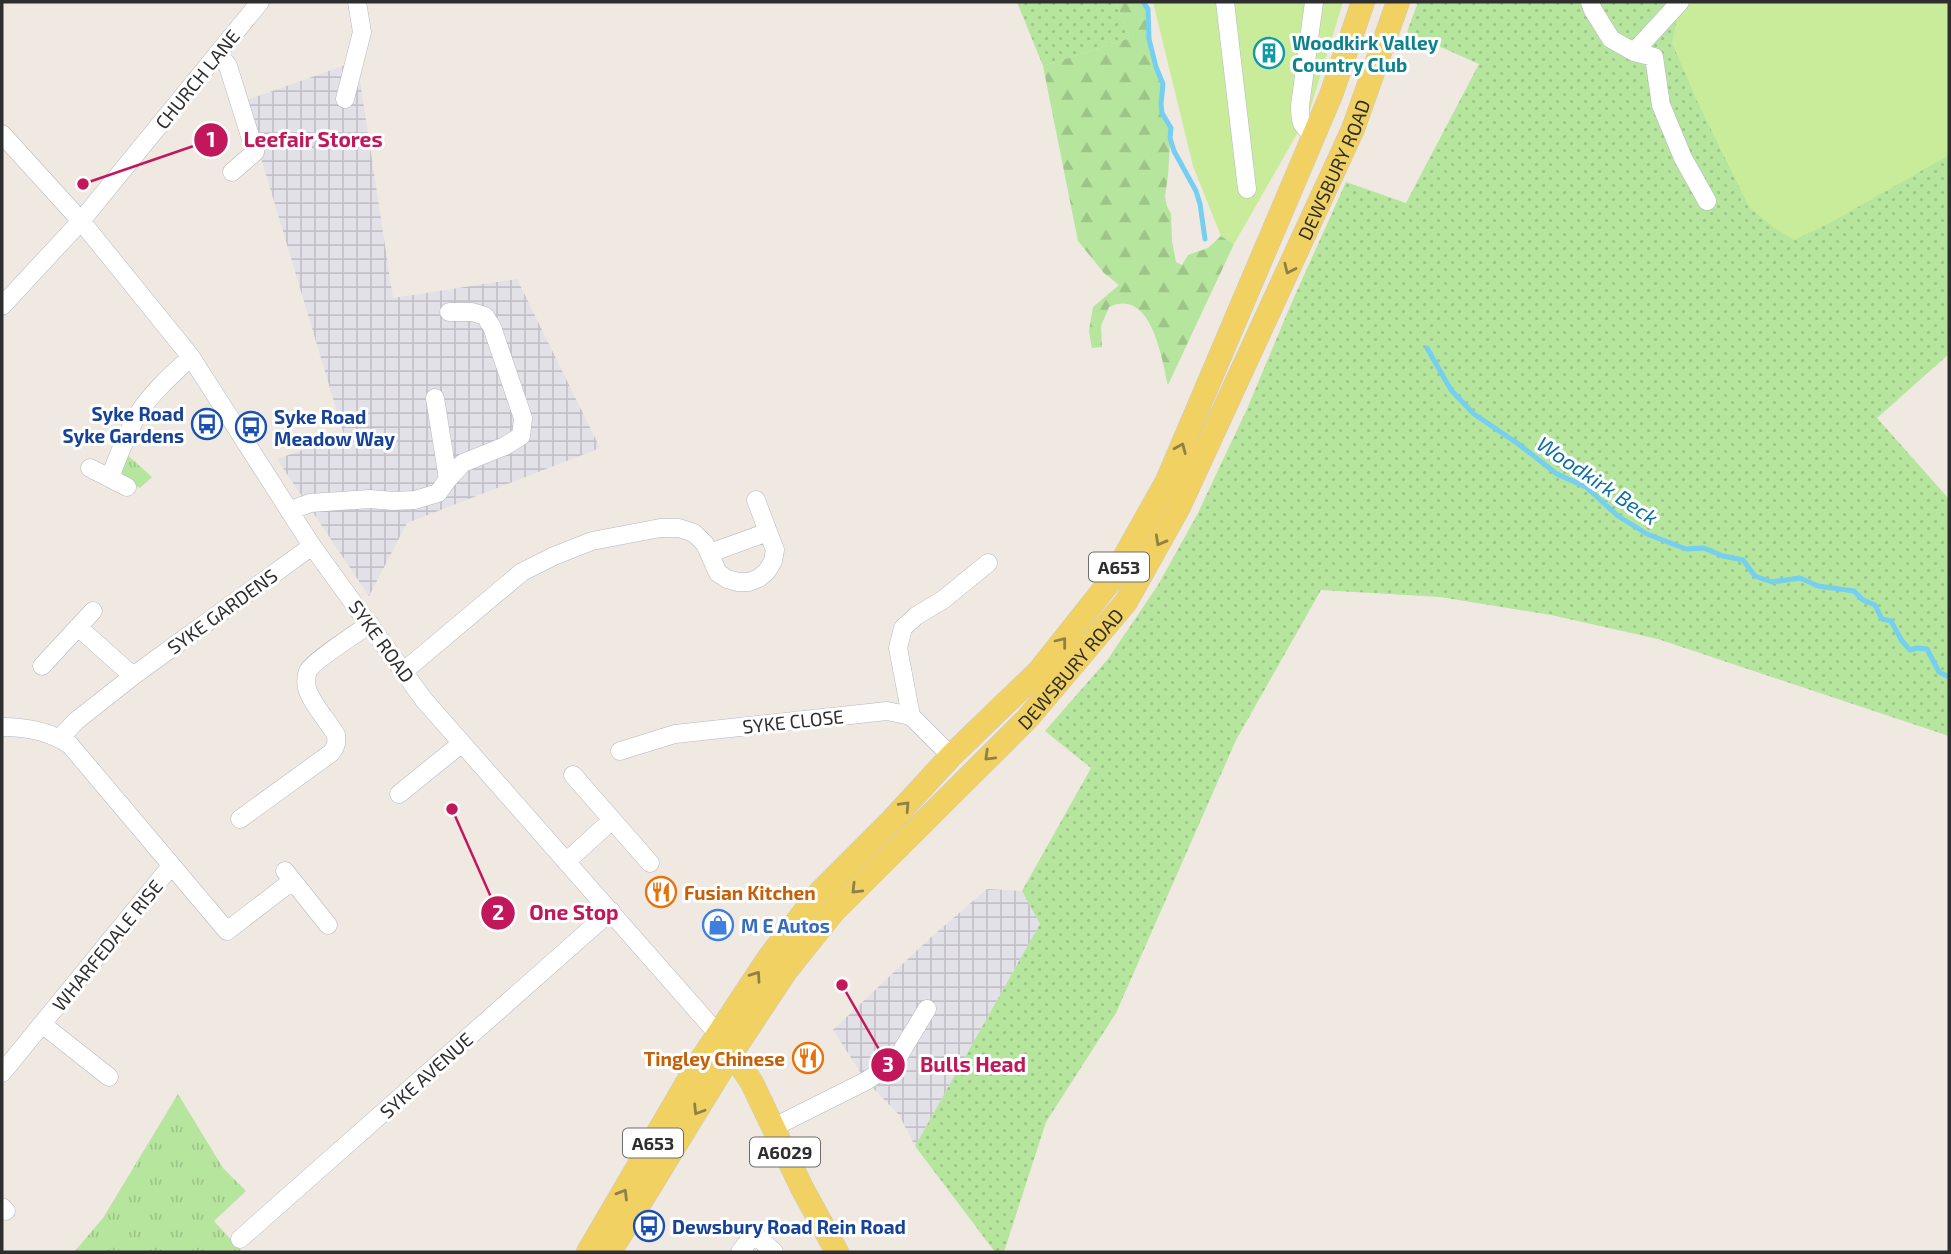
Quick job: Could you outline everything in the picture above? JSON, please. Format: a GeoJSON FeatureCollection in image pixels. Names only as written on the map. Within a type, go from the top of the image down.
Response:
{"type":"FeatureCollection","features":[{"type":"Feature","properties":{"kind":"main road","name":"DEWSBURY ROAD"},"geometry":{"type":"LineString","coordinates":[[588,1252],[718,1033],[770,956],[819,892],[893,819],[951,756],[1039,671],[1112,579],[1167,481],[1331,95],[1363,2]]}},
{"type":"Feature","properties":{"kind":"main road","name":"DEWSBURY ROAD"},"geometry":{"type":"LineString","coordinates":[[610,1252],[733,1051],[786,971],[834,911],[1027,719],[1126,602],[1179,507],[1353,129],[1398,2]]}},
{"type":"Feature","properties":{"kind":"main road"},"geometry":{"type":"LineString","coordinates":[[718,1033],[733,1051]]}},
{"type":"Feature","properties":{"kind":"main road","name":"A6029"},"geometry":{"type":"LineString","coordinates":[[733,1051],[752,1083],[802,1188],[837,1252]]}},
{"type":"Feature","properties":{"kind":"street","name":"CHURCH LANE"},"geometry":{"type":"LineString","coordinates":[[2,306],[81,221],[260,2]]}},
{"type":"Feature","properties":{"kind":"street"},"geometry":{"type":"LineString","coordinates":[[345,99],[362,32],[357,2]]}},
{"type":"Feature","properties":{"kind":"street"},"geometry":{"type":"LineString","coordinates":[[1225,2],[1247,189]]}},
{"type":"Feature","properties":{"kind":"street"},"geometry":{"type":"LineString","coordinates":[[1314,2],[1300,121],[1314,136]]}},
{"type":"Feature","properties":{"kind":"street"},"geometry":{"type":"LineString","coordinates":[[1590,2],[1611,39],[1634,52],[1654,57],[1661,105],[1683,158],[1707,201]]}},
{"type":"Feature","properties":{"kind":"street"},"geometry":{"type":"LineString","coordinates":[[1634,52],[1680,2]]}},
{"type":"Feature","properties":{"kind":"street"},"geometry":{"type":"LineString","coordinates":[[218,53],[228,66],[255,152],[232,172]]}},
{"type":"Feature","properties":{"kind":"street","name":"SYKE ROAD"},"geometry":{"type":"LineString","coordinates":[[2,134],[81,221],[191,357],[312,546],[425,700],[718,1033]]}},
{"type":"Feature","properties":{"kind":"street"},"geometry":{"type":"LineString","coordinates":[[289,511],[310,503],[370,499],[415,500],[438,493],[463,463],[505,446],[521,436],[523,418],[492,327],[485,316],[472,312],[449,312]]}},
{"type":"Feature","properties":{"kind":"street"},"geometry":{"type":"LineString","coordinates":[[110,477],[141,409],[191,357]]}},
{"type":"Feature","properties":{"kind":"street"},"geometry":{"type":"LineString","coordinates":[[435,398],[448,479]]}},
{"type":"Feature","properties":{"kind":"street"},"geometry":{"type":"LineString","coordinates":[[90,468],[127,486]]}},
{"type":"Feature","properties":{"kind":"street"},"geometry":{"type":"LineString","coordinates":[[404,671],[522,572],[592,541],[660,528],[679,528],[694,533],[705,544],[718,573],[727,579],[749,582],[759,578],[773,561],[775,550],[756,500]]}},
{"type":"Feature","properties":{"kind":"street"},"geometry":{"type":"LineString","coordinates":[[710,553],[768,532]]}},
{"type":"Feature","properties":{"kind":"street","name":"SYKE GARDENS"},"geometry":{"type":"LineString","coordinates":[[60,738],[76,721],[132,676],[312,546]]}},
{"type":"Feature","properties":{"kind":"street"},"geometry":{"type":"LineString","coordinates":[[951,756],[911,716],[898,649],[903,628],[988,563]]}},
{"type":"Feature","properties":{"kind":"street"},"geometry":{"type":"LineString","coordinates":[[43,666],[93,611]]}},
{"type":"Feature","properties":{"kind":"street"},"geometry":{"type":"LineString","coordinates":[[240,819],[335,748],[336,735],[311,697],[306,687],[306,676],[308,670],[317,662],[370,624]]}},
{"type":"Feature","properties":{"kind":"street"},"geometry":{"type":"LineString","coordinates":[[78,627],[132,676]]}},
{"type":"Feature","properties":{"kind":"street","name":"SYKE CLOSE"},"geometry":{"type":"LineString","coordinates":[[620,751],[675,734],[887,711],[911,716]]}},
{"type":"Feature","properties":{"kind":"street","name":"WHARFEDALE RISE"},"geometry":{"type":"LineString","coordinates":[[2,727],[29,729],[60,738],[80,754],[227,931],[289,876],[328,925]]}},
{"type":"Feature","properties":{"kind":"street"},"geometry":{"type":"LineString","coordinates":[[399,794],[463,743]]}},
{"type":"Feature","properties":{"kind":"street"},"geometry":{"type":"LineString","coordinates":[[573,775],[650,863]]}},
{"type":"Feature","properties":{"kind":"street"},"geometry":{"type":"LineString","coordinates":[[567,861],[612,820]]}},
{"type":"Feature","properties":{"kind":"street","name":"WHARFEDALE RISE"},"geometry":{"type":"LineString","coordinates":[[2,1073],[171,866]]}},
{"type":"Feature","properties":{"kind":"street","name":"SYKE AVENUE"},"geometry":{"type":"LineString","coordinates":[[240,1239],[611,911]]}},
{"type":"Feature","properties":{"kind":"street"},"geometry":{"type":"LineString","coordinates":[[774,1127],[866,1082],[895,1062],[927,1009]]}},
{"type":"Feature","properties":{"kind":"street","name":"WHARFEDALE RISE"},"geometry":{"type":"LineString","coordinates":[[42,1024],[109,1077]]}},
{"type":"Feature","properties":{"kind":"street"},"geometry":{"type":"LineString","coordinates":[[740,1252],[754,1234],[774,1252]]}},
{"type":"Feature","properties":{"kind":"shaded area"},"geometry":{"type":"Polygon","coordinates":[[[357,61],[393,298],[517,279],[600,448],[407,523],[369,596],[277,459],[344,435],[244,101],[357,61]]]}},
{"type":"Feature","properties":{"kind":"shaded area"},"geometry":{"type":"Polygon","coordinates":[[[987,889],[1022,891],[1040,924],[915,1146],[899,1115],[866,1081],[833,1030],[929,939],[987,889]]]}},
{"type":"Feature","properties":{"kind":"green space"},"geometry":{"type":"Polygon","coordinates":[[[1017,2],[1116,2],[1130,38],[1043,66],[1017,2]]]}},
{"type":"Feature","properties":{"kind":"green space"},"geometry":{"type":"Polygon","coordinates":[[[1116,2],[1143,2],[1148,9],[1149,39],[1163,84],[1162,113],[1171,128],[1165,196],[1171,214],[1176,262],[1182,265],[1188,255],[1208,248],[1221,236],[1234,244],[1168,385],[1152,328],[1145,316],[1135,307],[1123,304],[1109,307],[1101,326],[1102,347],[1092,348],[1089,331],[1093,307],[1119,285],[1104,273],[1078,241],[1043,66],[1130,38],[1116,2]]]}},
{"type":"Feature","properties":{"kind":"green space"},"geometry":{"type":"Polygon","coordinates":[[[1153,2],[1343,2],[1309,113],[1234,244],[1221,236],[1193,166],[1153,2]]]}},
{"type":"Feature","properties":{"kind":"green space"},"geometry":{"type":"Polygon","coordinates":[[[1418,2],[1949,2],[1949,354],[1877,418],[1949,499],[1949,736],[1658,639],[1551,615],[1440,597],[1321,590],[1236,740],[1116,1013],[1046,1122],[1004,1252],[995,1252],[915,1146],[1040,924],[1022,891],[1091,768],[1045,731],[1108,659],[1158,585],[1197,515],[1247,409],[1346,182],[1406,203],[1479,64],[1407,32],[1418,2]]]}},
{"type":"Feature","properties":{"kind":"green space"},"geometry":{"type":"Polygon","coordinates":[[[1691,2],[1949,2],[1949,155],[1830,223],[1794,240],[1749,207],[1697,101],[1672,43],[1677,18],[1691,2]]]}},
{"type":"Feature","properties":{"kind":"green space"},"geometry":{"type":"Polygon","coordinates":[[[126,454],[152,477],[140,488],[123,475],[122,466],[126,454]]]}},
{"type":"Feature","properties":{"kind":"green space"},"geometry":{"type":"Polygon","coordinates":[[[178,1094],[223,1168],[246,1191],[214,1221],[242,1252],[74,1252],[103,1218],[178,1094]]]}},
{"type":"Feature","properties":{"kind":"waterway","name":"Woodkirk Beck"},"geometry":{"type":"LineString","coordinates":[[1143,2],[1148,9],[1149,39],[1163,84],[1162,113],[1171,128],[1170,138],[1174,151],[1196,191],[1205,239]]}},
{"type":"Feature","properties":{"kind":"waterway","name":"Woodkirk Beck"},"geometry":{"type":"LineString","coordinates":[[1427,348],[1451,390],[1474,414],[1557,474],[1586,487],[1618,516],[1647,534],[1686,549],[1704,548],[1743,560],[1755,576],[1772,582],[1800,578],[1818,586],[1854,591],[1863,600],[1875,605],[1882,619],[1891,621],[1910,650],[1927,649],[1939,672],[1949,677]]}},
{"type":"Feature","properties":{"kind":"place","name":"Woodkirk Valley Country Club"},"geometry":{"type":"Point","coordinates":[1269,53]}},
{"type":"Feature","properties":{"kind":"place","name":"Leefair Stores"},"geometry":{"type":"Point","coordinates":[83,184]}},
{"type":"Feature","properties":{"kind":"place","name":"Syke Road Syke Gardens"},"geometry":{"type":"Point","coordinates":[207,424]}},
{"type":"Feature","properties":{"kind":"place","name":"Syke Road Meadow Way"},"geometry":{"type":"Point","coordinates":[251,427]}},
{"type":"Feature","properties":{"kind":"place","name":"One Stop"},"geometry":{"type":"Point","coordinates":[452,809]}},
{"type":"Feature","properties":{"kind":"place","name":"Fusian Kitchen"},"geometry":{"type":"Point","coordinates":[661,892]}},
{"type":"Feature","properties":{"kind":"place","name":"M E Autos"},"geometry":{"type":"Point","coordinates":[718,925]}},
{"type":"Feature","properties":{"kind":"place","name":"Bulls Head"},"geometry":{"type":"Point","coordinates":[842,985]}},
{"type":"Feature","properties":{"kind":"place","name":"Tingley Chinese"},"geometry":{"type":"Point","coordinates":[808,1058]}},
{"type":"Feature","properties":{"kind":"place","name":"Dewsbury Road Rein Road"},"geometry":{"type":"Point","coordinates":[649,1226]}}]}
